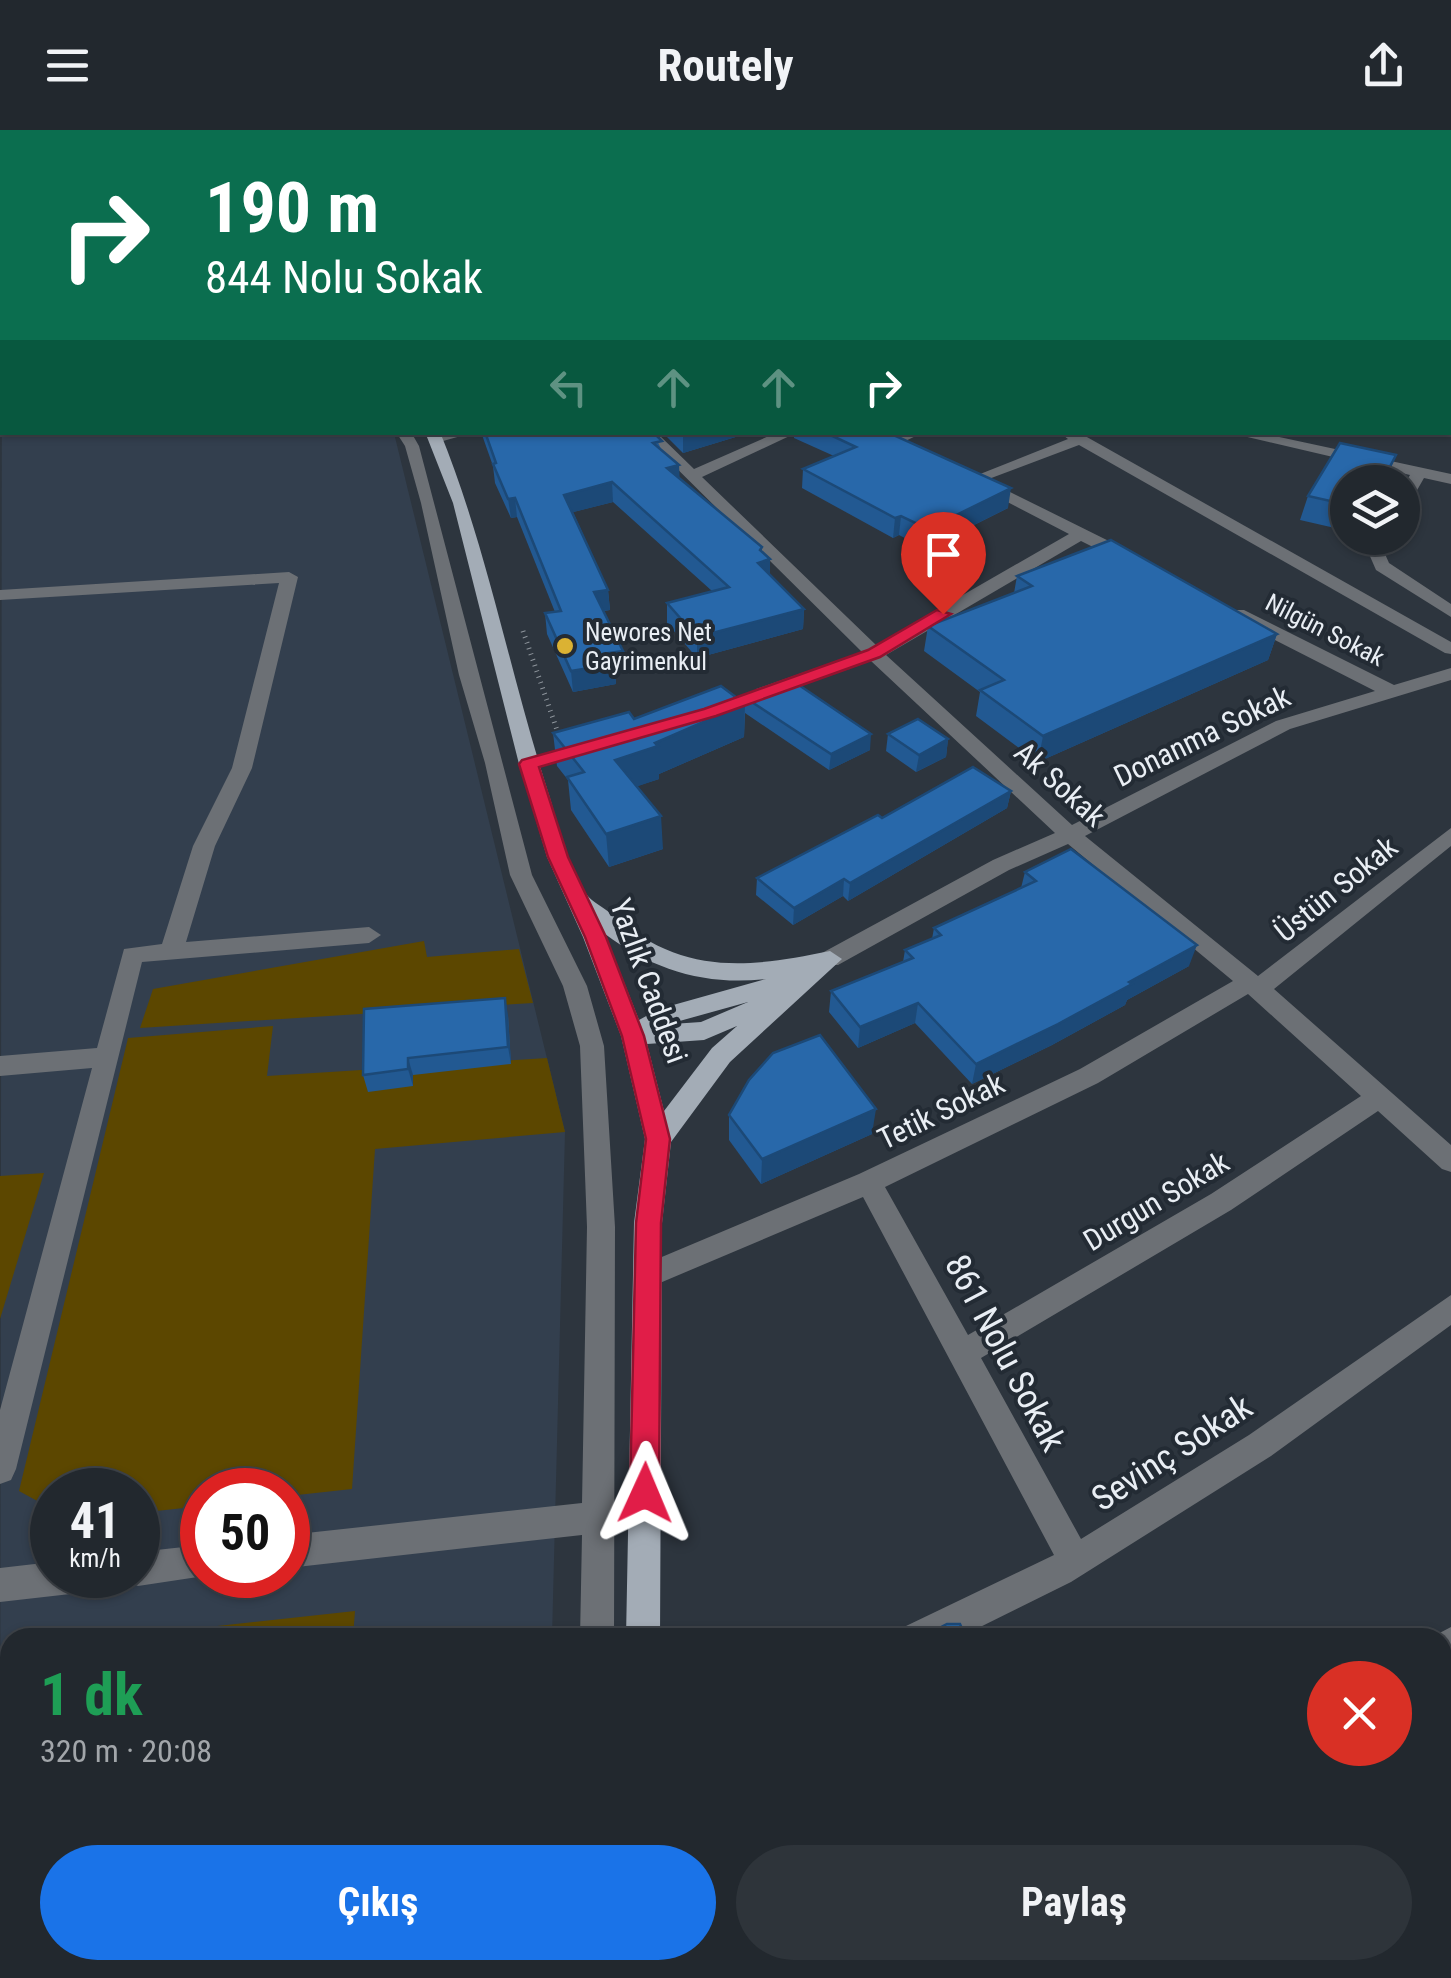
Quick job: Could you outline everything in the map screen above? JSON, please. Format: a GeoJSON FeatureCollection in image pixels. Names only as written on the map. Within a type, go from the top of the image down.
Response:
{"type":"FeatureCollection","features":[{"type":"Feature","properties":{"kind":"main road","name":"Yazlık Caddesi"},"geometry":{"type":"LineString","coordinates":[[434,436],[466,520],[528,764],[558,857],[633,1036],[658,1139],[648,1223],[643,1628]]}},
{"type":"Feature","properties":{"kind":"main road"},"geometry":{"type":"LineString","coordinates":[[574,892],[618,934],[646,954],[681,968],[724,976],[783,970],[830,959]]}},
{"type":"Feature","properties":{"kind":"main road"},"geometry":{"type":"LineString","coordinates":[[633,1036],[704,1031],[760,1008],[830,959]]}},
{"type":"Feature","properties":{"kind":"main road"},"geometry":{"type":"LineString","coordinates":[[658,1139],[721,1055],[830,959]]}},
{"type":"Feature","properties":{"kind":"street"},"geometry":{"type":"LineString","coordinates":[[405,435],[429,503],[468,675],[495,762],[521,875],[574,986],[592,1046],[601,1227],[598,1628]]}},
{"type":"Feature","properties":{"kind":"street","name":"Ak Sokak"},"geometry":{"type":"LineString","coordinates":[[650,435],[874,654],[1070,835],[1254,986],[1451,1161]]}},
{"type":"Feature","properties":{"kind":"street"},"geometry":{"type":"LineString","coordinates":[[692,476],[784,435]]}},
{"type":"Feature","properties":{"kind":"street"},"geometry":{"type":"LineString","coordinates":[[889,445],[911,435]]}},
{"type":"Feature","properties":{"kind":"street"},"geometry":{"type":"LineString","coordinates":[[1263,435],[1293,438],[1393,465]]}},
{"type":"Feature","properties":{"kind":"street"},"geometry":{"type":"LineString","coordinates":[[1150,569],[964,477],[1073,436],[1451,649]]}},
{"type":"Feature","properties":{"kind":"street"},"geometry":{"type":"LineString","coordinates":[[1420,472],[1451,479]]}},
{"type":"Feature","properties":{"kind":"street"},"geometry":{"type":"LineString","coordinates":[[746,699],[874,654],[1081,534]]}},
{"type":"Feature","properties":{"kind":"street"},"geometry":{"type":"LineString","coordinates":[[1376,555],[1382,566],[1451,612]]}},
{"type":"Feature","properties":{"kind":"street"},"geometry":{"type":"LineString","coordinates":[[0,595],[289,578],[242,768],[204,846],[171,952]]}},
{"type":"Feature","properties":{"kind":"street","name":"Nilgün Sokak"},"geometry":{"type":"LineString","coordinates":[[1218,604],[1390,691]]}},
{"type":"Feature","properties":{"kind":"street","name":"Donanma Sokak"},"geometry":{"type":"LineString","coordinates":[[830,959],[1001,865],[1070,835],[1283,725],[1451,674]]}},
{"type":"Feature","properties":{"kind":"street"},"geometry":{"type":"LineString","coordinates":[[528,764],[603,742]]}},
{"type":"Feature","properties":{"kind":"street","name":"Üstün Sokak"},"geometry":{"type":"LineString","coordinates":[[1254,986],[1451,835]]}},
{"type":"Feature","properties":{"kind":"street"},"geometry":{"type":"LineString","coordinates":[[0,1469],[132,955],[369,935]]}},
{"type":"Feature","properties":{"kind":"street","name":"Tetik Sokak"},"geometry":{"type":"LineString","coordinates":[[648,1276],[869,1182],[1089,1076],[1254,986]]}},
{"type":"Feature","properties":{"kind":"street"},"geometry":{"type":"LineString","coordinates":[[0,1066],[107,1058]]}},
{"type":"Feature","properties":{"kind":"street","name":"Durgun Sokak"},"geometry":{"type":"LineString","coordinates":[[963,1354],[1221,1202],[1379,1097]]}},
{"type":"Feature","properties":{"kind":"street","name":"861 Nolu Sokak"},"geometry":{"type":"LineString","coordinates":[[869,1182],[1074,1560]]}},
{"type":"Feature","properties":{"kind":"street","name":"Sevinç Sokak"},"geometry":{"type":"LineString","coordinates":[[943,1628],[1113,1541],[1332,1397],[1451,1308]]}},
{"type":"Feature","properties":{"kind":"street"},"geometry":{"type":"LineString","coordinates":[[310,1549],[598,1516]]}},
{"type":"Feature","properties":{"kind":"street"},"geometry":{"type":"LineString","coordinates":[[0,1585],[30,1582]]}},
{"type":"Feature","properties":{"kind":"path"},"geometry":{"type":"LineString","coordinates":[[518,615],[558,733],[548,749],[550,757]]}},
{"type":"Feature","properties":{"kind":"shaded area"},"geometry":{"type":"Polygon","coordinates":[[[2,435],[394,435],[565,1132],[552,1628],[0,1628],[2,435]]]}},
{"type":"Feature","properties":{"kind":"shaded area"},"geometry":{"type":"Polygon","coordinates":[[[424,941],[427,957],[519,949],[533,1003],[140,1028],[153,989],[424,941]]]}},
{"type":"Feature","properties":{"kind":"shaded area"},"geometry":{"type":"Polygon","coordinates":[[[273,1026],[267,1076],[547,1058],[565,1132],[375,1149],[352,1489],[310,1494],[310,1468],[180,1468],[180,1508],[160,1511],[160,1468],[30,1468],[30,1497],[19,1491],[128,1038],[273,1026]]]}},
{"type":"Feature","properties":{"kind":"shaded area"},"geometry":{"type":"Polygon","coordinates":[[[44,1173],[0,1319],[0,1176],[44,1173]]]}},
{"type":"Feature","properties":{"kind":"shaded area"},"geometry":{"type":"Polygon","coordinates":[[[355,1611],[354,1628],[199,1628],[355,1611]]]}},
{"type":"Feature","properties":{"kind":"building"},"geometry":{"type":"Polygon","coordinates":[[[486,435],[656,435],[662,441],[653,443],[679,465],[667,468],[762,547],[760,550],[770,559],[758,563],[804,609],[697,637],[667,603],[729,587],[612,482],[564,495],[608,590],[594,592],[623,651],[609,653],[614,664],[571,671],[545,613],[561,611],[515,498],[508,499],[493,464],[496,463],[486,435]]]}},
{"type":"Feature","properties":{"kind":"building"},"geometry":{"type":"Polygon","coordinates":[[[830,435],[894,435],[1011,488],[928,529],[901,516],[895,518],[803,469],[856,447],[830,435]]]}},
{"type":"Feature","properties":{"kind":"building"},"geometry":{"type":"Polygon","coordinates":[[[1340,443],[1396,455],[1391,465],[1330,465],[1330,501],[1308,496],[1340,443]]]}},
{"type":"Feature","properties":{"kind":"building"},"geometry":{"type":"Polygon","coordinates":[[[1111,540],[1277,634],[1043,736],[980,690],[1004,680],[928,626],[1032,586],[1017,576],[1111,540]]]}},
{"type":"Feature","properties":{"kind":"building"},"geometry":{"type":"Polygon","coordinates":[[[790,679],[871,734],[831,754],[744,697],[790,679]]]}},
{"type":"Feature","properties":{"kind":"building"},"geometry":{"type":"Polygon","coordinates":[[[721,686],[745,704],[655,743],[658,746],[615,760],[661,816],[606,834],[567,777],[584,772],[553,733],[629,712],[634,719],[721,686]]]}},
{"type":"Feature","properties":{"kind":"building"},"geometry":{"type":"Polygon","coordinates":[[[918,719],[948,739],[919,755],[888,734],[918,719]]]}},
{"type":"Feature","properties":{"kind":"building"},"geometry":{"type":"Polygon","coordinates":[[[973,767],[1011,791],[850,883],[844,879],[794,908],[757,878],[878,815],[882,818],[973,767]]]}},
{"type":"Feature","properties":{"kind":"building"},"geometry":{"type":"Polygon","coordinates":[[[1071,849],[1197,945],[1058,1024],[976,1064],[918,1003],[860,1027],[831,991],[913,958],[905,950],[941,935],[934,928],[1036,881],[1025,872],[1071,849]]]}},
{"type":"Feature","properties":{"kind":"building"},"geometry":{"type":"Polygon","coordinates":[[[505,998],[508,1047],[408,1058],[408,1069],[363,1075],[364,1009],[505,998]]]}},
{"type":"Feature","properties":{"kind":"building"},"geometry":{"type":"Polygon","coordinates":[[[820,1035],[876,1109],[762,1159],[729,1115],[749,1080],[773,1053],[820,1035]]]}},
{"type":"Feature","properties":{"kind":"building"},"geometry":{"type":"Polygon","coordinates":[[[960,1624],[962,1628],[939,1628],[960,1624]]]}},
{"type":"Feature","properties":{"kind":"place","name":"Newores Net Gayrimenkul"},"geometry":{"type":"Point","coordinates":[565,646]}},
{"type":"Feature","properties":{"kind":"route"},"geometry":{"type":"LineString","coordinates":[[645,1493],[648,1223],[658,1139],[633,1036],[595,937],[558,857],[528,764],[710,712],[874,654],[943,614]]}}]}
